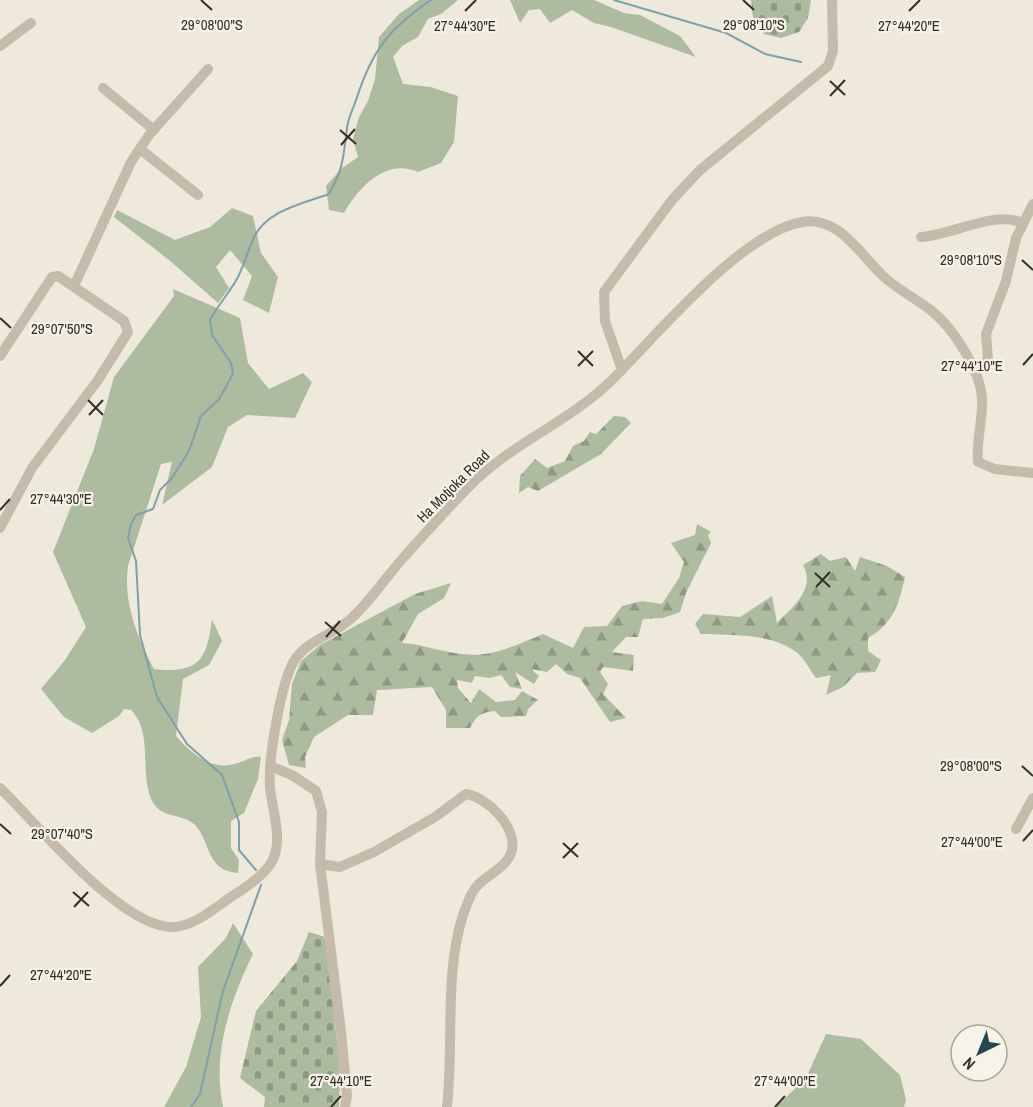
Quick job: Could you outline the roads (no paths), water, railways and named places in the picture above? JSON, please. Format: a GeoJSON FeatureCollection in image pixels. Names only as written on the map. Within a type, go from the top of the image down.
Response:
{"type":"FeatureCollection","features":[{"type":"Feature","properties":{"kind":"street"},"geometry":{"type":"LineString","coordinates":[[622,370],[605,321],[604,292],[672,200],[700,170],[828,66],[833,51],[832,0]]}},
{"type":"Feature","properties":{"kind":"street"},"geometry":{"type":"LineString","coordinates":[[0,46],[31,22]]}},
{"type":"Feature","properties":{"kind":"street"},"geometry":{"type":"LineString","coordinates":[[74,286],[110,202],[140,150],[154,130],[208,69]]}},
{"type":"Feature","properties":{"kind":"street"},"geometry":{"type":"LineString","coordinates":[[103,88],[154,130]]}},
{"type":"Feature","properties":{"kind":"street"},"geometry":{"type":"LineString","coordinates":[[140,150],[198,195]]}},
{"type":"Feature","properties":{"kind":"street"},"geometry":{"type":"LineString","coordinates":[[976,373],[987,359],[986,334],[1006,281],[1016,238],[1033,204]]}},
{"type":"Feature","properties":{"kind":"street"},"geometry":{"type":"LineString","coordinates":[[921,237],[939,236],[995,220],[1011,218],[1023,223]]}},
{"type":"Feature","properties":{"kind":"street","name":"Ha Motjoka Road"},"geometry":{"type":"LineString","coordinates":[[0,788],[81,875],[144,921],[168,928],[182,926],[216,908],[258,877],[273,860],[276,845],[270,766],[287,677],[296,658],[311,644],[348,622],[366,605],[403,557],[479,477],[520,445],[573,413],[622,370],[661,327],[727,267],[770,233],[807,220],[840,231],[888,280],[936,314],[970,360],[976,373],[982,398],[978,462],[995,469],[1033,473]]}},
{"type":"Feature","properties":{"kind":"street"},"geometry":{"type":"LineString","coordinates":[[0,356],[52,277],[58,276],[124,321],[128,332],[116,354],[32,468],[0,528]]}},
{"type":"Feature","properties":{"kind":"street"},"geometry":{"type":"LineString","coordinates":[[270,766],[292,775],[316,791],[322,812],[320,864],[341,1030],[347,1096],[345,1107]]}},
{"type":"Feature","properties":{"kind":"street"},"geometry":{"type":"LineString","coordinates":[[320,864],[340,867],[374,852],[435,817],[466,794],[486,802],[501,816],[509,833],[512,849],[504,865],[476,887],[460,925],[454,958],[447,1107]]}},
{"type":"Feature","properties":{"kind":"street"},"geometry":{"type":"LineString","coordinates":[[1016,830],[1033,798]]}},
{"type":"Feature","properties":{"kind":"waterway"},"geometry":{"type":"LineString","coordinates":[[256,870],[239,850],[239,822],[222,775],[187,744],[157,697],[140,635],[136,561],[128,538],[136,515],[153,509],[160,490],[172,478],[189,451],[201,416],[219,399],[233,374],[231,363],[212,335],[210,320],[238,277],[257,231],[284,210],[329,194],[338,177],[349,120],[369,66],[393,31],[431,0]]}},
{"type":"Feature","properties":{"kind":"waterway"},"geometry":{"type":"LineString","coordinates":[[614,0],[726,33],[765,54],[801,62]]}},
{"type":"Feature","properties":{"kind":"waterway"},"geometry":{"type":"LineString","coordinates":[[191,1107],[200,1094],[223,991],[261,885]]}}]}
